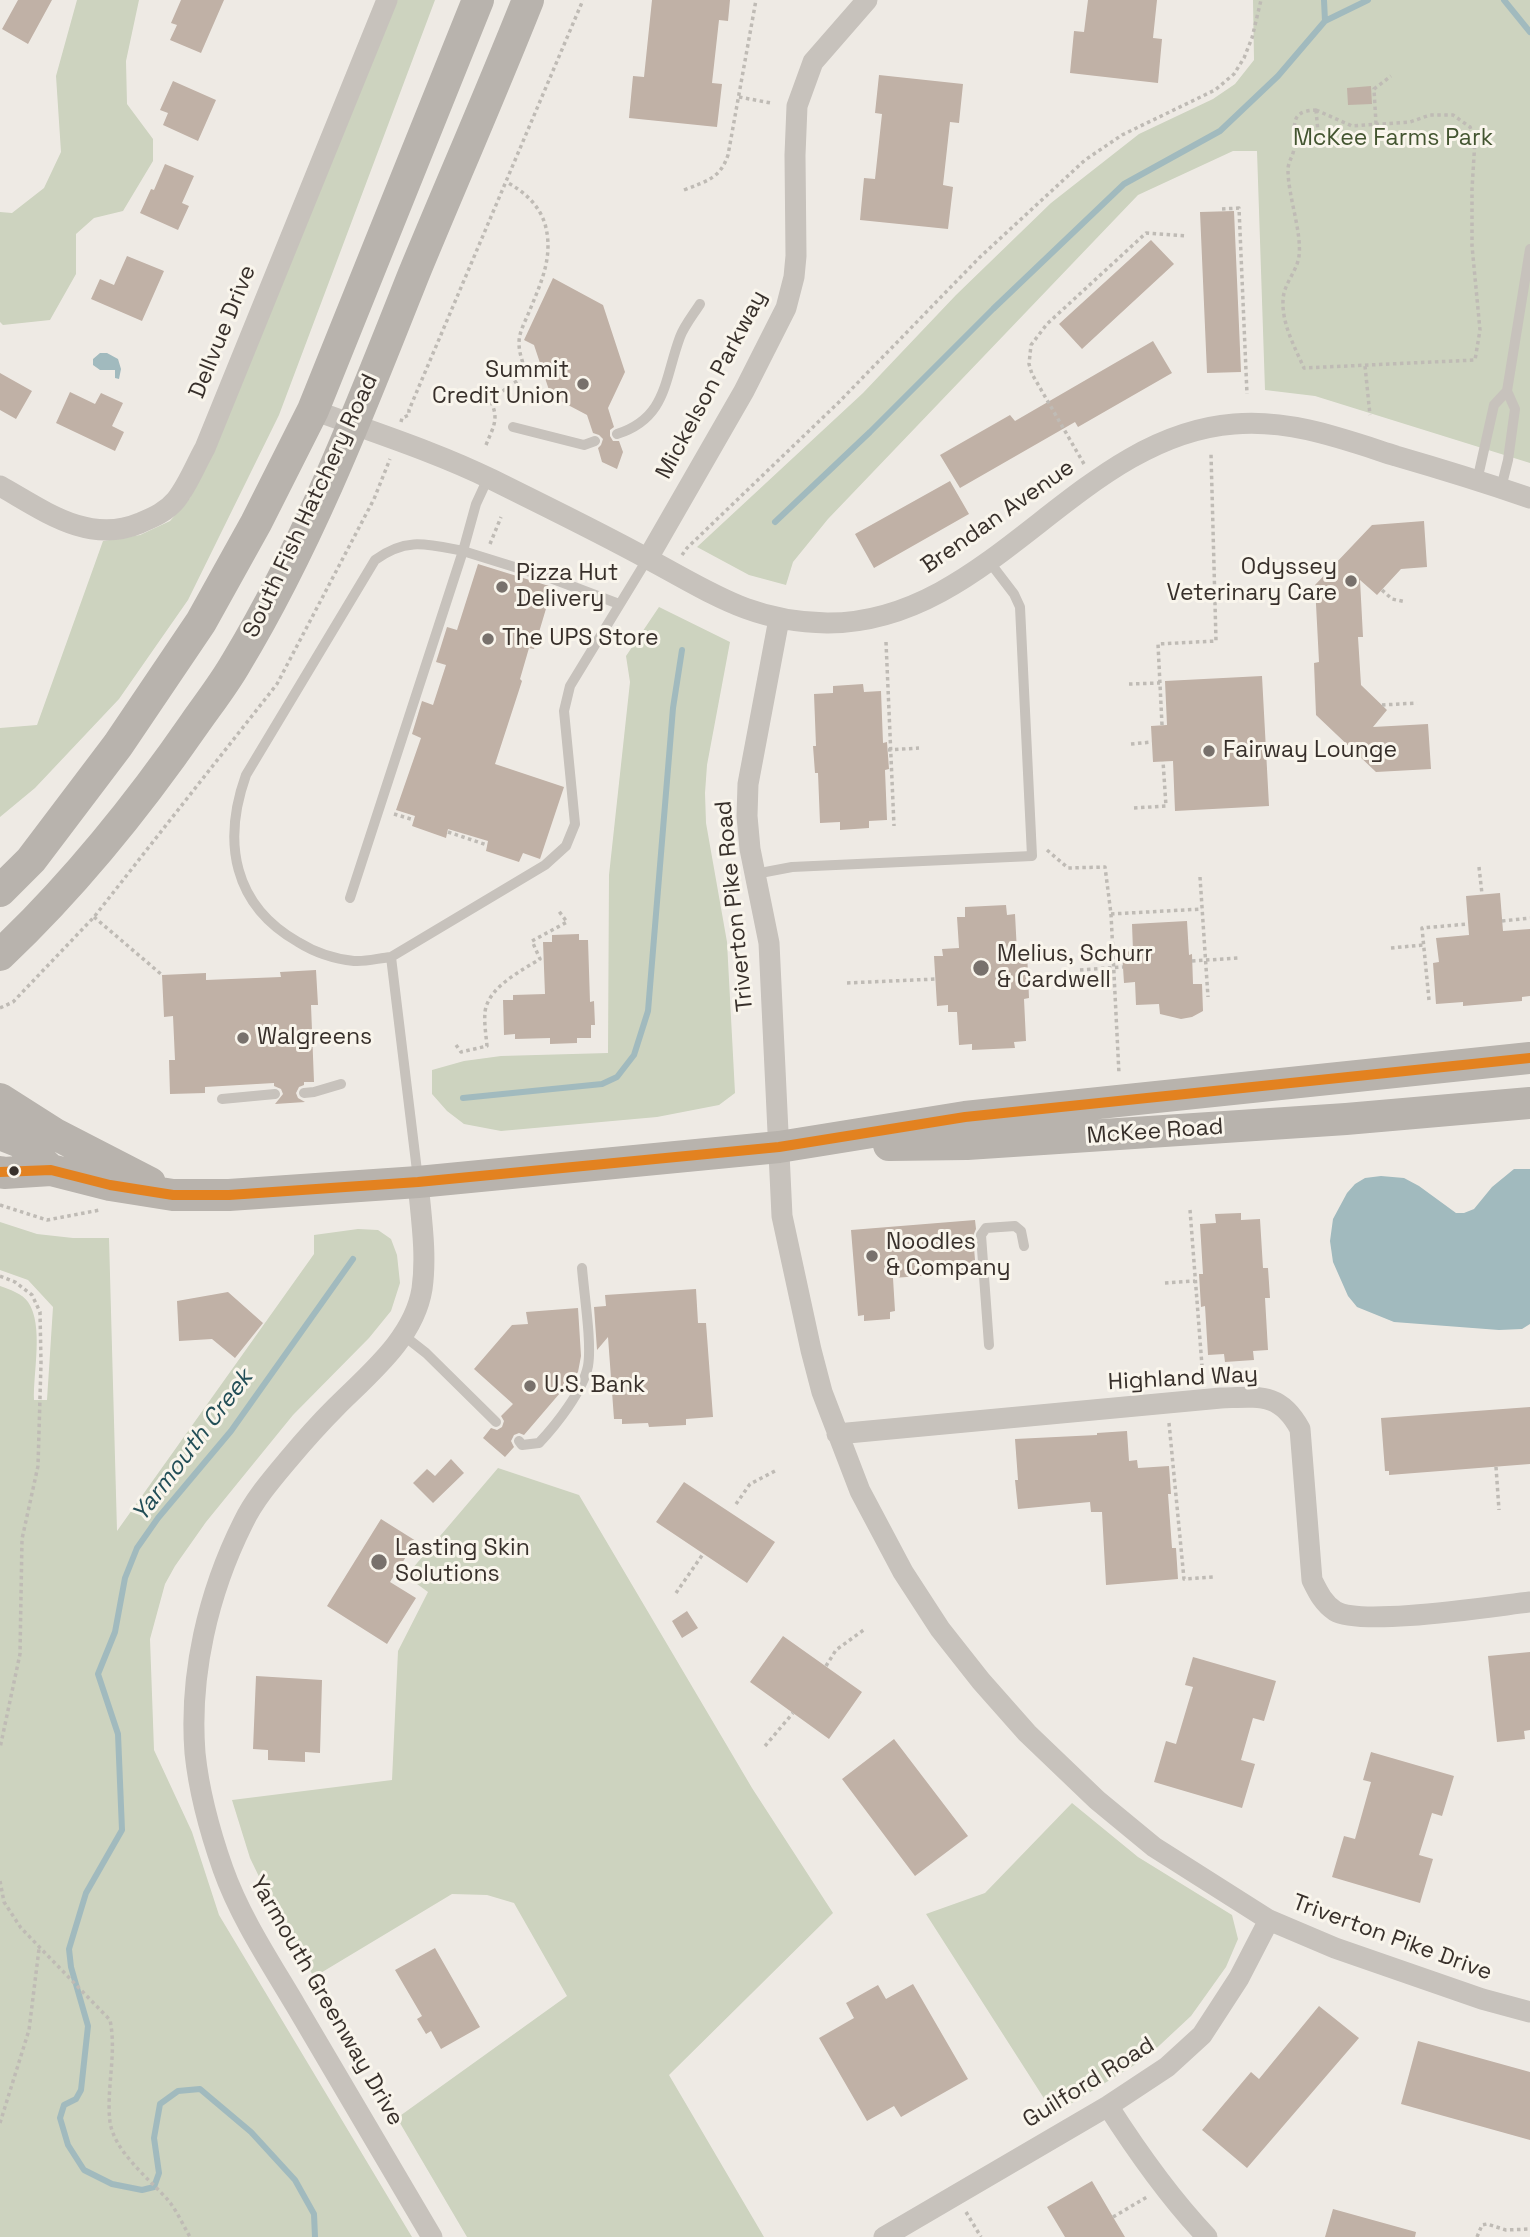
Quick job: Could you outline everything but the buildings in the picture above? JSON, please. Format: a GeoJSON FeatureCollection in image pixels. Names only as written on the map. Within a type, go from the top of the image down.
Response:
{"type":"FeatureCollection","features":[{"type":"Feature","properties":{"kind":"main road","name":"South Fish Hatchery Road"},"geometry":{"type":"LineString","coordinates":[[0,891],[32,860],[118,745],[201,622],[256,523],[313,410],[478,0]]}},
{"type":"Feature","properties":{"kind":"main road","name":"South Fish Hatchery Road"},"geometry":{"type":"LineString","coordinates":[[0,956],[79,874],[123,822],[235,664],[297,548],[354,425],[528,0]]}},
{"type":"Feature","properties":{"kind":"main road","name":"McKee Road"},"geometry":{"type":"LineString","coordinates":[[0,1172],[51,1170],[110,1185],[173,1195],[229,1195],[418,1182],[779,1147],[965,1117],[1530,1058]]}},
{"type":"Feature","properties":{"kind":"main road"},"geometry":{"type":"LineString","coordinates":[[0,1099],[55,1134],[173,1195]]}},
{"type":"Feature","properties":{"kind":"main road","name":"McKee Road"},"geometry":{"type":"LineString","coordinates":[[779,1147],[967,1144],[1332,1120],[1530,1103]]}},
{"type":"Feature","properties":{"kind":"main road","name":"McKee Road"},"geometry":{"type":"LineString","coordinates":[[10,1138],[51,1170]]}},
{"type":"Feature","properties":{"kind":"street","name":"Dellvue Drive"},"geometry":{"type":"LineString","coordinates":[[0,486],[64,522],[106,531],[130,528],[162,514],[177,499],[205,447],[387,0]]}},
{"type":"Feature","properties":{"kind":"street","name":"Mickelson Parkway"},"geometry":{"type":"LineString","coordinates":[[648,558],[744,391],[786,308],[796,257],[797,106],[813,62],[867,0]]}},
{"type":"Feature","properties":{"kind":"street","name":"Brendan Avenue"},"geometry":{"type":"LineString","coordinates":[[313,410],[408,444],[488,478],[648,558],[735,606],[779,619],[830,623],[874,617],[915,604],[944,590],[1143,450],[1194,431],[1232,424],[1273,423],[1317,431],[1530,498]]}},
{"type":"Feature","properties":{"kind":"street","name":"Triverton Pike Road"},"geometry":{"type":"LineString","coordinates":[[779,619],[748,784],[747,816],[769,943],[779,1147]]}},
{"type":"Feature","properties":{"kind":"street","name":"Triverton Pike Drive"},"geometry":{"type":"LineString","coordinates":[[779,1147],[779,1191],[784,1228],[811,1350],[837,1434],[860,1491],[903,1572],[940,1629],[981,1682],[1027,1733],[1097,1800],[1154,1847],[1269,1920],[1335,1948],[1482,2000],[1530,2012]]}},
{"type":"Feature","properties":{"kind":"street","name":"Yarmouth Greenway Drive"},"geometry":{"type":"LineString","coordinates":[[418,1182],[423,1252],[422,1288],[415,1315],[381,1363],[303,1443],[273,1478],[243,1521],[218,1583],[202,1639],[195,1690],[195,1754],[207,1820],[224,1872],[251,1928],[432,2237]]}},
{"type":"Feature","properties":{"kind":"street","name":"Highland Way"},"geometry":{"type":"LineString","coordinates":[[837,1434],[1221,1398],[1249,1397],[1269,1400],[1283,1406],[1292,1414],[1300,1429],[1312,1580],[1322,1600],[1336,1612],[1364,1616],[1401,1616],[1530,1601]]}},
{"type":"Feature","properties":{"kind":"street","name":"Guilford Road"},"geometry":{"type":"LineString","coordinates":[[884,2237],[1108,2106],[1167,2067],[1202,2035],[1239,1978],[1269,1920]]}},
{"type":"Feature","properties":{"kind":"street"},"geometry":{"type":"LineString","coordinates":[[1108,2106],[1132,2144],[1179,2207],[1208,2237]]}},
{"type":"Feature","properties":{"kind":"lane"},"geometry":{"type":"LineString","coordinates":[[1501,488],[1515,409],[1507,391],[1530,248]]}},
{"type":"Feature","properties":{"kind":"lane"},"geometry":{"type":"LineString","coordinates":[[617,434],[629,430],[653,413],[681,335],[700,304]]}},
{"type":"Feature","properties":{"kind":"lane"},"geometry":{"type":"LineString","coordinates":[[1477,481],[1494,405],[1507,391]]}},
{"type":"Feature","properties":{"kind":"lane"},"geometry":{"type":"LineString","coordinates":[[513,427],[584,445],[596,441]]}},
{"type":"Feature","properties":{"kind":"lane"},"geometry":{"type":"LineString","coordinates":[[351,898],[476,504],[488,478]]}},
{"type":"Feature","properties":{"kind":"lane"},"geometry":{"type":"LineString","coordinates":[[619,604],[553,579],[463,551],[417,544],[391,549],[375,560],[246,775],[237,799],[233,830],[235,858],[255,906],[278,931],[314,951],[354,961],[391,957],[545,865],[566,846],[575,824],[564,712],[570,686],[648,558]]}},
{"type":"Feature","properties":{"kind":"lane"},"geometry":{"type":"LineString","coordinates":[[755,874],[792,867],[1032,856],[1020,607],[1014,594],[989,560]]}},
{"type":"Feature","properties":{"kind":"lane"},"geometry":{"type":"LineString","coordinates":[[391,957],[418,1182]]}},
{"type":"Feature","properties":{"kind":"lane"},"geometry":{"type":"LineString","coordinates":[[304,1093],[341,1084]]}},
{"type":"Feature","properties":{"kind":"lane"},"geometry":{"type":"LineString","coordinates":[[222,1099],[275,1094]]}},
{"type":"Feature","properties":{"kind":"lane"},"geometry":{"type":"LineString","coordinates":[[989,1345],[981,1234],[986,1228],[1015,1226],[1021,1231],[1024,1246]]}},
{"type":"Feature","properties":{"kind":"lane"},"geometry":{"type":"LineString","coordinates":[[519,1441],[522,1445],[539,1443],[556,1425],[584,1378],[589,1352],[582,1268]]}},
{"type":"Feature","properties":{"kind":"lane"},"geometry":{"type":"LineString","coordinates":[[403,1335],[426,1353],[496,1422]]}},
{"type":"Feature","properties":{"kind":"path"},"geometry":{"type":"LineString","coordinates":[[409,412],[583,0]]}},
{"type":"Feature","properties":{"kind":"path"},"geometry":{"type":"LineString","coordinates":[[684,190],[715,177],[724,168],[757,0]]}},
{"type":"Feature","properties":{"kind":"path"},"geometry":{"type":"LineString","coordinates":[[687,548],[838,403],[979,258],[1085,160],[1122,135],[1215,90],[1234,74],[1252,38],[1261,0]]}},
{"type":"Feature","properties":{"kind":"path"},"geometry":{"type":"LineString","coordinates":[[1376,124],[1374,89],[1391,76]]}},
{"type":"Feature","properties":{"kind":"path"},"geometry":{"type":"LineString","coordinates":[[739,97],[771,103]]}},
{"type":"Feature","properties":{"kind":"path"},"geometry":{"type":"LineString","coordinates":[[1316,110],[1318,132]]}},
{"type":"Feature","properties":{"kind":"path"},"geometry":{"type":"LineString","coordinates":[[1316,110],[1352,126],[1376,124],[1410,122],[1430,115],[1453,115],[1470,127],[1475,140],[1472,246],[1480,330],[1475,360],[1304,368],[1290,335],[1282,303],[1285,286],[1299,257],[1288,166],[1294,151],[1293,126],[1298,117],[1306,111],[1316,110]]}},
{"type":"Feature","properties":{"kind":"path"},"geometry":{"type":"LineString","coordinates":[[506,182],[519,189],[530,200],[542,216],[549,239],[545,272],[521,330],[521,358],[527,374]]}},
{"type":"Feature","properties":{"kind":"path"},"geometry":{"type":"LineString","coordinates":[[1223,209],[1238,208],[1247,394]]}},
{"type":"Feature","properties":{"kind":"path"},"geometry":{"type":"LineString","coordinates":[[1096,481],[1032,374],[1029,365],[1031,345],[1047,324],[1146,233],[1186,236]]}},
{"type":"Feature","properties":{"kind":"path"},"geometry":{"type":"LineString","coordinates":[[486,445],[496,422],[496,411],[490,400],[540,364]]}},
{"type":"Feature","properties":{"kind":"path"},"geometry":{"type":"LineString","coordinates":[[1365,366],[1370,415]]}},
{"type":"Feature","properties":{"kind":"path"},"geometry":{"type":"LineString","coordinates":[[1162,726],[1158,644],[1216,641],[1211,454]]}},
{"type":"Feature","properties":{"kind":"path"},"geometry":{"type":"LineString","coordinates":[[0,1008],[13,1002],[94,917],[277,684],[384,475]]}},
{"type":"Feature","properties":{"kind":"path"},"geometry":{"type":"LineString","coordinates":[[1382,590],[1392,598],[1406,603]]}},
{"type":"Feature","properties":{"kind":"path"},"geometry":{"type":"LineString","coordinates":[[886,642],[894,827]]}},
{"type":"Feature","properties":{"kind":"path"},"geometry":{"type":"LineString","coordinates":[[1129,684],[1160,683]]}},
{"type":"Feature","properties":{"kind":"path"},"geometry":{"type":"LineString","coordinates":[[1382,705],[1417,703]]}},
{"type":"Feature","properties":{"kind":"path"},"geometry":{"type":"LineString","coordinates":[[1131,744],[1152,742]]}},
{"type":"Feature","properties":{"kind":"path"},"geometry":{"type":"LineString","coordinates":[[889,750],[919,748]]}},
{"type":"Feature","properties":{"kind":"path"},"geometry":{"type":"LineString","coordinates":[[1134,808],[1166,806],[1163,761]]}},
{"type":"Feature","properties":{"kind":"path"},"geometry":{"type":"LineString","coordinates":[[448,832],[487,845]]}},
{"type":"Feature","properties":{"kind":"path"},"geometry":{"type":"LineString","coordinates":[[1032,850],[1047,849],[1068,868],[1104,867],[1111,914],[1119,1077]]}},
{"type":"Feature","properties":{"kind":"path"},"geometry":{"type":"LineString","coordinates":[[1479,867],[1482,894]]}},
{"type":"Feature","properties":{"kind":"path"},"geometry":{"type":"LineString","coordinates":[[1200,877],[1208,997]]}},
{"type":"Feature","properties":{"kind":"path"},"geometry":{"type":"LineString","coordinates":[[1111,914],[1202,909]]}},
{"type":"Feature","properties":{"kind":"path"},"geometry":{"type":"LineString","coordinates":[[456,1045],[461,1052],[487,1046],[485,1013],[488,1002],[508,980],[540,958],[532,942],[567,922],[558,910]]}},
{"type":"Feature","properties":{"kind":"path"},"geometry":{"type":"LineString","coordinates":[[94,917],[162,975]]}},
{"type":"Feature","properties":{"kind":"path"},"geometry":{"type":"LineString","coordinates":[[1502,921],[1530,918]]}},
{"type":"Feature","properties":{"kind":"path"},"geometry":{"type":"LineString","coordinates":[[1429,1000],[1422,928],[1468,924]]}},
{"type":"Feature","properties":{"kind":"path"},"geometry":{"type":"LineString","coordinates":[[1391,948],[1423,945]]}},
{"type":"Feature","properties":{"kind":"path"},"geometry":{"type":"LineString","coordinates":[[1192,961],[1238,958]]}},
{"type":"Feature","properties":{"kind":"path"},"geometry":{"type":"LineString","coordinates":[[1080,970],[1123,967]]}},
{"type":"Feature","properties":{"kind":"path"},"geometry":{"type":"LineString","coordinates":[[847,983],[936,979]]}},
{"type":"Feature","properties":{"kind":"path"},"geometry":{"type":"LineString","coordinates":[[0,1205],[47,1220]]}},
{"type":"Feature","properties":{"kind":"path"},"geometry":{"type":"LineString","coordinates":[[1190,1210],[1203,1379]]}},
{"type":"Feature","properties":{"kind":"path"},"geometry":{"type":"LineString","coordinates":[[0,1276],[15,1282],[32,1294],[40,1312],[41,1363],[38,1466],[22,1539],[20,1654],[0,1748]]}},
{"type":"Feature","properties":{"kind":"path"},"geometry":{"type":"LineString","coordinates":[[1165,1283],[1195,1281]]}},
{"type":"Feature","properties":{"kind":"path"},"geometry":{"type":"LineString","coordinates":[[1168,1420],[1184,1579],[1213,1577]]}},
{"type":"Feature","properties":{"kind":"path"},"geometry":{"type":"LineString","coordinates":[[1496,1467],[1499,1510]]}},
{"type":"Feature","properties":{"kind":"path"},"geometry":{"type":"LineString","coordinates":[[736,1504],[750,1484],[775,1471]]}},
{"type":"Feature","properties":{"kind":"path"},"geometry":{"type":"LineString","coordinates":[[676,1593],[703,1554]]}},
{"type":"Feature","properties":{"kind":"path"},"geometry":{"type":"LineString","coordinates":[[826,1666],[836,1650],[865,1629]]}},
{"type":"Feature","properties":{"kind":"path"},"geometry":{"type":"LineString","coordinates":[[765,1746],[793,1713]]}},
{"type":"Feature","properties":{"kind":"path"},"geometry":{"type":"LineString","coordinates":[[0,1881],[4,1902],[21,1928],[110,2020],[114,2040],[109,2079],[110,2125],[123,2152],[170,2203],[190,2237]]}},
{"type":"Feature","properties":{"kind":"path"},"geometry":{"type":"LineString","coordinates":[[0,2123],[29,2030],[40,1949]]}},
{"type":"Feature","properties":{"kind":"path"},"geometry":{"type":"LineString","coordinates":[[1113,2217],[1164,2187]]}},
{"type":"Feature","properties":{"kind":"path"},"geometry":{"type":"LineString","coordinates":[[956,2195],[981,2237]]}},
{"type":"Feature","properties":{"kind":"path"},"geometry":{"type":"LineString","coordinates":[[1478,2237],[1482,2225],[1487,2224],[1506,2230],[1530,2229]]}},
{"type":"Feature","properties":{"kind":"green space"},"geometry":{"type":"Polygon","coordinates":[[[77,0],[139,0],[126,61],[127,104],[153,139],[153,161],[123,211],[94,218],[76,234],[76,274],[50,320],[3,325],[0,322],[0,212],[12,213],[44,188],[61,152],[56,76],[77,0]]]}},
{"type":"Feature","properties":{"kind":"green space"},"geometry":{"type":"Polygon","coordinates":[[[397,0],[435,0],[279,415],[188,600],[119,699],[35,788],[0,817],[0,728],[37,725],[103,541],[140,535],[170,521],[190,498],[397,0]]]}},
{"type":"Feature","properties":{"kind":"green space","name":"McKee Farms Park"},"geometry":{"type":"Polygon","coordinates":[[[1253,0],[1530,0],[1530,463],[1315,396],[1265,390],[1257,151],[1233,151],[1138,195],[828,519],[793,562],[786,585],[749,575],[697,547],[863,393],[956,295],[1051,203],[1139,134],[1213,99],[1235,84],[1254,60],[1253,0]]]}},
{"type":"Feature","properties":{"kind":"green space"},"geometry":{"type":"Polygon","coordinates":[[[659,607],[730,642],[707,765],[705,793],[706,823],[727,942],[735,1093],[719,1105],[657,1117],[501,1131],[464,1124],[447,1111],[432,1094],[432,1070],[464,1061],[501,1056],[608,1053],[609,875],[630,682],[626,656],[659,607]]]}},
{"type":"Feature","properties":{"kind":"green space"},"geometry":{"type":"Polygon","coordinates":[[[0,1222],[37,1234],[109,1238],[117,1531],[314,1254],[314,1235],[358,1229],[378,1230],[391,1239],[397,1255],[400,1283],[391,1311],[369,1338],[293,1415],[206,1522],[165,1584],[150,1639],[154,1750],[192,1832],[219,1915],[412,2237],[0,2237],[0,1286],[23,1297],[33,1312],[37,1336],[34,1400],[47,1400],[53,1307],[28,1280],[0,1270],[0,1222]]]}},
{"type":"Feature","properties":{"kind":"green space"},"geometry":{"type":"Polygon","coordinates":[[[498,1468],[579,1495],[752,1788],[833,1913],[669,2075],[764,2237],[467,2237],[397,2118],[567,1996],[514,1903],[487,1895],[452,1894],[314,1977],[281,1922],[250,1858],[232,1800],[392,1780],[398,1651],[428,1592],[406,1576],[498,1468]]]}},
{"type":"Feature","properties":{"kind":"green space"},"geometry":{"type":"Polygon","coordinates":[[[1072,1803],[1138,1857],[1232,1915],[1238,1939],[1226,1967],[1191,2016],[1146,2058],[1054,2114],[926,1914],[985,1893],[1072,1803]]]}},
{"type":"Feature","properties":{"kind":"water"},"geometry":{"type":"Polygon","coordinates":[[[100,353],[107,353],[118,359],[121,369],[119,379],[115,378],[115,370],[100,370],[93,365],[93,359],[100,353]]]}},
{"type":"Feature","properties":{"kind":"water"},"geometry":{"type":"Polygon","coordinates":[[[1514,1169],[1530,1169],[1530,1324],[1522,1329],[1499,1330],[1394,1322],[1357,1307],[1348,1296],[1333,1262],[1330,1241],[1333,1219],[1355,1184],[1365,1178],[1381,1176],[1404,1178],[1456,1213],[1464,1213],[1474,1209],[1492,1187],[1514,1169]]]}},
{"type":"Feature","properties":{"kind":"waterway"},"geometry":{"type":"LineString","coordinates":[[1324,0],[1325,21]]}},
{"type":"Feature","properties":{"kind":"waterway"},"geometry":{"type":"LineString","coordinates":[[775,522],[1124,184],[1220,131],[1278,76],[1325,21],[1368,0]]}},
{"type":"Feature","properties":{"kind":"waterway"},"geometry":{"type":"LineString","coordinates":[[1504,0],[1530,32]]}},
{"type":"Feature","properties":{"kind":"waterway"},"geometry":{"type":"LineString","coordinates":[[463,1098],[602,1084],[617,1077],[634,1055],[648,1011],[673,708],[682,650]]}},
{"type":"Feature","properties":{"kind":"waterway","name":"Yarmouth Creek"},"geometry":{"type":"LineString","coordinates":[[315,2237],[314,2214],[295,2180],[251,2132],[200,2089],[178,2091],[160,2104],[154,2138],[159,2173],[154,2187],[142,2190],[112,2184],[84,2170],[68,2145],[60,2118],[64,2105],[76,2099],[81,2090],[88,2026],[71,1967],[69,1949],[86,1893],[122,1830],[118,1734],[98,1674],[115,1632],[125,1578],[137,1548],[158,1518],[231,1431],[353,1259]]}},
{"type":"Feature","properties":{"kind":"transit line"},"geometry":{"type":"LineString","coordinates":[[0,1172],[51,1170],[110,1185],[173,1195],[229,1195],[418,1182],[779,1147],[965,1117],[1530,1058]]}},
{"type":"Feature","properties":{"kind":"place","name":"Summit Credit Union"},"geometry":{"type":"Point","coordinates":[583,384]}},
{"type":"Feature","properties":{"kind":"place","name":"Odyssey Veterinary Care"},"geometry":{"type":"Point","coordinates":[1351,581]}},
{"type":"Feature","properties":{"kind":"place","name":"Pizza Hut Delivery"},"geometry":{"type":"Point","coordinates":[502,587]}},
{"type":"Feature","properties":{"kind":"place","name":"The UPS Store"},"geometry":{"type":"Point","coordinates":[488,639]}},
{"type":"Feature","properties":{"kind":"place","name":"Fairway Lounge"},"geometry":{"type":"Point","coordinates":[1209,751]}},
{"type":"Feature","properties":{"kind":"place","name":"Melius, Schurr & Cardwell"},"geometry":{"type":"Point","coordinates":[981,968]}},
{"type":"Feature","properties":{"kind":"place","name":"Walgreens"},"geometry":{"type":"Point","coordinates":[243,1038]}},
{"type":"Feature","properties":{"kind":"place","name":"Noodles & Company"},"geometry":{"type":"Point","coordinates":[872,1256]}},
{"type":"Feature","properties":{"kind":"place","name":"U.S. Bank"},"geometry":{"type":"Point","coordinates":[530,1386]}},
{"type":"Feature","properties":{"kind":"place","name":"Lasting Skin Solutions"},"geometry":{"type":"Point","coordinates":[379,1562]}}]}
